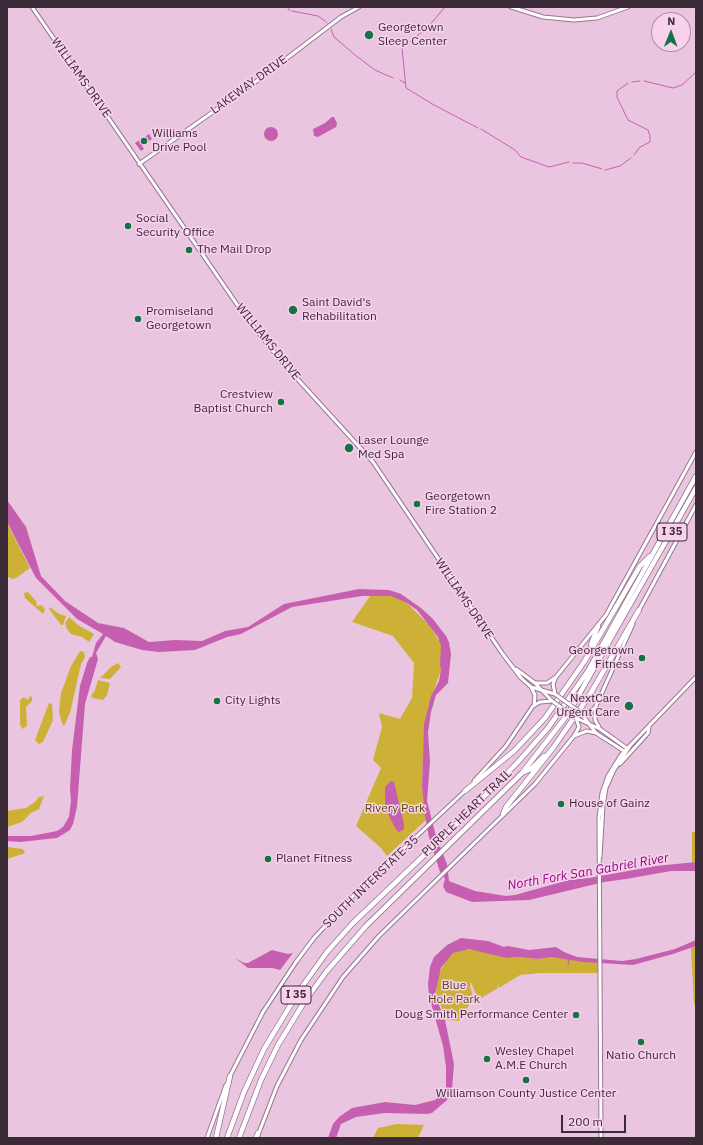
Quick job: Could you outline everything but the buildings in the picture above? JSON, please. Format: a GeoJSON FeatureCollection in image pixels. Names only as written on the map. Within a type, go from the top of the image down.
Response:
{"type":"FeatureCollection","features":[{"type":"Feature","properties":{"kind":"highway","name":"PURPLE HEART TRAIL"},"geometry":{"type":"LineString","coordinates":[[227,1138],[244,1092],[264,1049],[299,991],[327,952],[347,930],[400,876],[465,816],[532,746],[588,671],[696,476]]}},
{"type":"Feature","properties":{"kind":"highway","name":"PURPLE HEART TRAIL"},"geometry":{"type":"LineString","coordinates":[[238,1138],[278,1045],[303,1004],[350,943],[522,773],[568,714],[696,488]]}},
{"type":"Feature","properties":{"kind":"highway"},"geometry":{"type":"LineString","coordinates":[[464,792],[525,741],[545,718],[598,640],[640,566],[655,551]]}},
{"type":"Feature","properties":{"kind":"highway"},"geometry":{"type":"LineString","coordinates":[[504,814],[506,807],[553,748],[598,683],[639,610]]}},
{"type":"Feature","properties":{"kind":"highway"},"geometry":{"type":"LineString","coordinates":[[569,684],[593,642],[598,626]]}},
{"type":"Feature","properties":{"kind":"highway"},"geometry":{"type":"LineString","coordinates":[[522,773],[530,769],[553,748]]}},
{"type":"Feature","properties":{"kind":"highway"},"geometry":{"type":"LineString","coordinates":[[216,1138],[230,1076]]}},
{"type":"Feature","properties":{"kind":"highway"},"geometry":{"type":"LineString","coordinates":[[256,1138],[258,1133]]}},
{"type":"Feature","properties":{"kind":"main road","name":"WILLIAMS DRIVE"},"geometry":{"type":"LineString","coordinates":[[32,7],[245,316],[271,350],[373,462],[494,642],[522,678],[531,687],[555,694],[580,712],[596,733],[627,749]]}},
{"type":"Feature","properties":{"kind":"main road","name":"LAKEWAY DRIVE"},"geometry":{"type":"LineString","coordinates":[[139,164],[261,78],[341,17],[359,7]]}},
{"type":"Feature","properties":{"kind":"main road"},"geometry":{"type":"LineString","coordinates":[[511,7],[543,17],[574,20],[597,18],[628,7]]}},
{"type":"Feature","properties":{"kind":"main road"},"geometry":{"type":"LineString","coordinates":[[555,694],[553,684],[556,677],[598,626],[614,601],[696,452]]}},
{"type":"Feature","properties":{"kind":"main road"},"geometry":{"type":"LineString","coordinates":[[600,728],[595,720],[595,708],[639,610],[696,505]]}},
{"type":"Feature","properties":{"kind":"main road","name":"WILLIAMS DRIVE"},"geometry":{"type":"LineString","coordinates":[[515,668],[535,683],[552,701],[576,718],[600,728],[627,749]]}},
{"type":"Feature","properties":{"kind":"main road"},"geometry":{"type":"LineString","coordinates":[[535,683],[547,683],[556,677]]}},
{"type":"Feature","properties":{"kind":"main road"},"geometry":{"type":"LineString","coordinates":[[601,1138],[599,818],[602,793],[612,768],[627,749],[696,677]]}},
{"type":"Feature","properties":{"kind":"main road"},"geometry":{"type":"LineString","coordinates":[[531,687],[535,695],[533,706]]}},
{"type":"Feature","properties":{"kind":"main road"},"geometry":{"type":"LineString","coordinates":[[533,706],[540,702],[552,701]]}},
{"type":"Feature","properties":{"kind":"main road","name":"SOUTH INTERSTATE 35"},"geometry":{"type":"LineString","coordinates":[[207,1138],[230,1076],[257,1023],[296,962],[341,908],[464,792],[506,746],[533,706]]}},
{"type":"Feature","properties":{"kind":"main road"},"geometry":{"type":"LineString","coordinates":[[580,712],[586,712],[595,708]]}},
{"type":"Feature","properties":{"kind":"main road"},"geometry":{"type":"LineString","coordinates":[[258,1133],[279,1081],[301,1040],[328,998],[351,968],[379,936],[535,784],[574,736],[579,727],[576,718]]}},
{"type":"Feature","properties":{"kind":"main road"},"geometry":{"type":"LineString","coordinates":[[614,770],[648,733],[649,727]]}},
{"type":"Feature","properties":{"kind":"main road"},"geometry":{"type":"LineString","coordinates":[[574,736],[587,732],[596,733]]}},
{"type":"Feature","properties":{"kind":"main road"},"geometry":{"type":"LineString","coordinates":[[600,858],[602,851],[603,806],[606,788],[614,770],[627,749]]}},
{"type":"Feature","properties":{"kind":"green space"},"geometry":{"type":"Polygon","coordinates":[[[7,523],[30,568],[16,578],[12,579],[7,576],[7,523]]]}},
{"type":"Feature","properties":{"kind":"green space"},"geometry":{"type":"Polygon","coordinates":[[[28,592],[36,601],[37,606],[42,605],[45,610],[43,614],[25,598],[24,593],[28,592]]]}},
{"type":"Feature","properties":{"kind":"green space","name":"Rivery Park"},"geometry":{"type":"Polygon","coordinates":[[[389,594],[407,603],[429,625],[443,646],[441,670],[428,707],[423,752],[422,787],[426,820],[387,856],[381,848],[356,826],[381,768],[373,760],[382,727],[379,713],[400,719],[412,698],[414,663],[393,636],[352,622],[370,596],[389,594]]]}},
{"type":"Feature","properties":{"kind":"green space"},"geometry":{"type":"Polygon","coordinates":[[[50,607],[59,614],[66,616],[63,625],[61,625],[49,609],[50,607]]]}},
{"type":"Feature","properties":{"kind":"green space"},"geometry":{"type":"Polygon","coordinates":[[[69,617],[78,625],[94,634],[89,642],[82,637],[71,634],[67,629],[65,623],[69,617]]]}},
{"type":"Feature","properties":{"kind":"green space"},"geometry":{"type":"Polygon","coordinates":[[[80,651],[84,652],[85,657],[81,664],[70,713],[64,726],[59,712],[61,693],[71,666],[80,651]]]}},
{"type":"Feature","properties":{"kind":"green space"},"geometry":{"type":"Polygon","coordinates":[[[118,663],[121,667],[110,679],[100,678],[111,667],[118,663]]]}},
{"type":"Feature","properties":{"kind":"green space"},"geometry":{"type":"Polygon","coordinates":[[[98,680],[110,683],[107,695],[103,700],[93,698],[91,696],[95,690],[98,680]]]}},
{"type":"Feature","properties":{"kind":"green space"},"geometry":{"type":"Polygon","coordinates":[[[30,696],[32,697],[32,701],[26,707],[27,726],[22,729],[20,724],[20,700],[24,697],[28,700],[30,696]]]}},
{"type":"Feature","properties":{"kind":"green space"},"geometry":{"type":"Polygon","coordinates":[[[49,703],[52,704],[53,720],[43,742],[39,744],[35,740],[49,703]]]}},
{"type":"Feature","properties":{"kind":"green space"},"geometry":{"type":"Polygon","coordinates":[[[44,796],[39,809],[31,813],[22,822],[7,827],[7,811],[26,808],[35,802],[39,797],[44,796]]]}},
{"type":"Feature","properties":{"kind":"green space"},"geometry":{"type":"Polygon","coordinates":[[[692,832],[696,832],[696,862],[692,862],[692,832]]]}},
{"type":"Feature","properties":{"kind":"green space"},"geometry":{"type":"Polygon","coordinates":[[[7,847],[23,849],[25,853],[7,859],[7,847]]]}},
{"type":"Feature","properties":{"kind":"green space"},"geometry":{"type":"Polygon","coordinates":[[[696,946],[696,1004],[694,1004],[691,948],[696,946]]]}},
{"type":"Feature","properties":{"kind":"green space","name":"Blue Hole Park"},"geometry":{"type":"Polygon","coordinates":[[[461,949],[475,950],[506,958],[519,957],[538,959],[552,957],[598,960],[598,973],[540,973],[520,975],[499,988],[498,983],[498,988],[478,1000],[471,982],[470,986],[474,1000],[464,1011],[459,1021],[447,1020],[436,995],[438,976],[448,957],[461,949]]]}},
{"type":"Feature","properties":{"kind":"green space"},"geometry":{"type":"Polygon","coordinates":[[[397,1124],[424,1125],[418,1138],[373,1138],[378,1128],[397,1124]]]}},
{"type":"Feature","properties":{"kind":"shaded area"},"geometry":{"type":"Polygon","coordinates":[[[334,117],[337,123],[336,127],[318,137],[314,136],[313,129],[325,123],[334,117]]]}},
{"type":"Feature","properties":{"kind":"shaded area"},"geometry":{"type":"Polygon","coordinates":[[[271,127],[276,129],[278,134],[276,139],[271,141],[266,139],[264,134],[266,129],[271,127]]]}},
{"type":"Feature","properties":{"kind":"shaded area","name":"Williams Drive Pool"},"geometry":{"type":"Polygon","coordinates":[[[149,134],[152,139],[142,146],[144,149],[141,151],[135,143],[149,134]]]}},
{"type":"Feature","properties":{"kind":"shaded area"},"geometry":{"type":"Polygon","coordinates":[[[7,500],[26,527],[41,576],[65,601],[98,623],[124,628],[149,642],[175,640],[202,641],[225,631],[248,627],[284,604],[359,589],[389,590],[401,594],[421,608],[433,619],[446,636],[449,642],[451,654],[448,683],[436,695],[431,712],[428,732],[430,762],[427,801],[436,836],[447,864],[449,881],[475,891],[506,896],[515,895],[569,880],[589,878],[656,866],[696,862],[696,871],[671,871],[604,882],[529,900],[472,902],[446,892],[443,886],[445,879],[440,872],[429,837],[422,787],[424,724],[431,696],[439,681],[444,651],[438,637],[417,610],[407,603],[391,596],[362,596],[292,607],[241,634],[227,637],[195,650],[159,652],[142,650],[115,642],[106,636],[96,653],[98,659],[85,704],[77,807],[73,824],[70,830],[57,838],[20,842],[7,841],[7,836],[31,836],[57,831],[63,827],[69,817],[71,801],[70,789],[72,750],[80,686],[87,663],[90,657],[92,657],[96,643],[103,634],[77,619],[36,578],[7,522],[7,500]]]}},
{"type":"Feature","properties":{"kind":"shaded area"},"geometry":{"type":"Polygon","coordinates":[[[391,781],[394,782],[404,824],[404,829],[398,832],[385,808],[385,787],[391,781]]]}},
{"type":"Feature","properties":{"kind":"shaded area"},"geometry":{"type":"Polygon","coordinates":[[[461,938],[488,941],[504,947],[508,946],[529,950],[556,947],[577,957],[622,961],[675,949],[696,940],[696,946],[633,965],[583,962],[552,957],[538,959],[519,957],[506,958],[469,949],[453,953],[441,968],[435,995],[445,1020],[454,1064],[452,1090],[447,1100],[432,1113],[427,1114],[385,1113],[356,1117],[341,1124],[336,1138],[328,1138],[333,1124],[339,1117],[352,1108],[385,1102],[415,1105],[435,1100],[443,1093],[446,1087],[446,1067],[443,1046],[429,996],[428,984],[430,967],[434,957],[447,945],[461,938]]]}},
{"type":"Feature","properties":{"kind":"shaded area"},"geometry":{"type":"Polygon","coordinates":[[[272,950],[288,954],[293,953],[280,970],[272,968],[248,968],[235,958],[244,963],[248,963],[272,950]]]}},
{"type":"Feature","properties":{"kind":"waterway"},"geometry":{"type":"LineString","coordinates":[[287,7],[290,11]]}},
{"type":"Feature","properties":{"kind":"waterway"},"geometry":{"type":"LineString","coordinates":[[445,7],[428,27],[402,48],[406,88],[434,105],[478,128]]}},
{"type":"Feature","properties":{"kind":"waterway"},"geometry":{"type":"LineString","coordinates":[[292,11],[318,16],[325,21]]}},
{"type":"Feature","properties":{"kind":"waterway"},"geometry":{"type":"LineString","coordinates":[[331,29],[334,37],[355,55],[375,70],[393,78]]}},
{"type":"Feature","properties":{"kind":"waterway"},"geometry":{"type":"LineString","coordinates":[[644,81],[673,88],[682,85],[696,72]]}},
{"type":"Feature","properties":{"kind":"waterway"},"geometry":{"type":"LineString","coordinates":[[400,80],[405,83]]}},
{"type":"Feature","properties":{"kind":"waterway"},"geometry":{"type":"LineString","coordinates":[[632,82],[640,81]]}},
{"type":"Feature","properties":{"kind":"waterway"},"geometry":{"type":"LineString","coordinates":[[628,83],[617,91],[617,97],[628,120],[648,130],[650,136],[650,142],[640,147],[634,155]]}},
{"type":"Feature","properties":{"kind":"waterway"},"geometry":{"type":"LineString","coordinates":[[481,129],[515,150],[521,157],[549,167],[569,162]]}},
{"type":"Feature","properties":{"kind":"waterway"},"geometry":{"type":"LineString","coordinates":[[605,170],[620,166],[631,158]]}},
{"type":"Feature","properties":{"kind":"waterway"},"geometry":{"type":"LineString","coordinates":[[573,163],[582,163],[602,169]]}},
{"type":"Feature","properties":{"kind":"waterway","name":"North Fork San Gabriel River"},"geometry":{"type":"LineString","coordinates":[[441,641],[443,644],[442,666]]}},
{"type":"Feature","properties":{"kind":"waterway"},"geometry":{"type":"LineString","coordinates":[[568,965],[569,960]]}},
{"type":"Feature","properties":{"kind":"place","name":"Georgetown Sleep Center"},"geometry":{"type":"Point","coordinates":[369,35]}},
{"type":"Feature","properties":{"kind":"place","name":"Williams Drive Pool"},"geometry":{"type":"Point","coordinates":[144,141]}},
{"type":"Feature","properties":{"kind":"place","name":"Social Security Office"},"geometry":{"type":"Point","coordinates":[128,226]}},
{"type":"Feature","properties":{"kind":"place","name":"The Mail Drop"},"geometry":{"type":"Point","coordinates":[189,250]}},
{"type":"Feature","properties":{"kind":"place","name":"Saint David's Rehabilitation"},"geometry":{"type":"Point","coordinates":[293,310]}},
{"type":"Feature","properties":{"kind":"place","name":"Promiseland Georgetown"},"geometry":{"type":"Point","coordinates":[138,319]}},
{"type":"Feature","properties":{"kind":"place","name":"Crestview Baptist Church"},"geometry":{"type":"Point","coordinates":[281,402]}},
{"type":"Feature","properties":{"kind":"place","name":"Laser Lounge Med Spa"},"geometry":{"type":"Point","coordinates":[349,448]}},
{"type":"Feature","properties":{"kind":"place","name":"Georgetown Fire Station 2"},"geometry":{"type":"Point","coordinates":[417,504]}},
{"type":"Feature","properties":{"kind":"place","name":"Georgetown Fitness"},"geometry":{"type":"Point","coordinates":[642,658]}},
{"type":"Feature","properties":{"kind":"place","name":"City Lights"},"geometry":{"type":"Point","coordinates":[217,701]}},
{"type":"Feature","properties":{"kind":"place","name":"NextCare Urgent Care"},"geometry":{"type":"Point","coordinates":[629,706]}},
{"type":"Feature","properties":{"kind":"place","name":"House of Gainz"},"geometry":{"type":"Point","coordinates":[561,804]}},
{"type":"Feature","properties":{"kind":"place","name":"Planet Fitness"},"geometry":{"type":"Point","coordinates":[268,859]}},
{"type":"Feature","properties":{"kind":"place","name":"Doug Smith Performance Center"},"geometry":{"type":"Point","coordinates":[576,1015]}},
{"type":"Feature","properties":{"kind":"place","name":"Natio Church"},"geometry":{"type":"Point","coordinates":[641,1042]}},
{"type":"Feature","properties":{"kind":"place","name":"Wesley Chapel A.M.E Church"},"geometry":{"type":"Point","coordinates":[487,1059]}},
{"type":"Feature","properties":{"kind":"place","name":"Williamson County Justice Center"},"geometry":{"type":"Point","coordinates":[526,1080]}}]}
